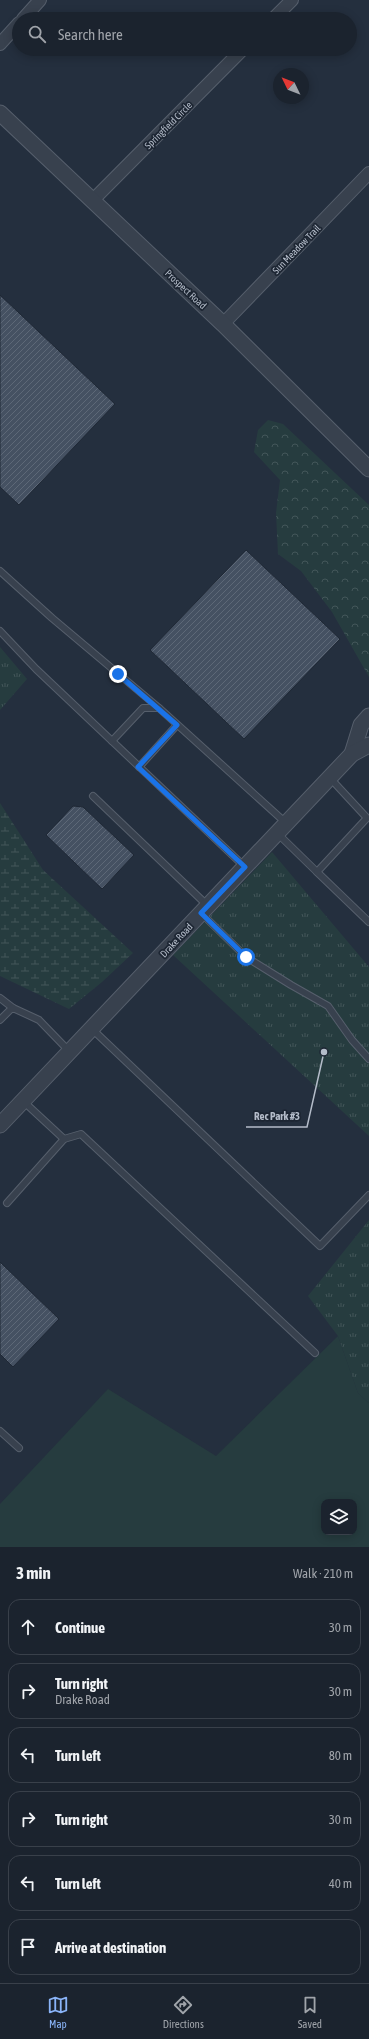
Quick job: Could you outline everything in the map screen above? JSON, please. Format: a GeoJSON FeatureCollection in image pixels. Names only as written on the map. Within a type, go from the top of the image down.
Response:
{"type":"FeatureCollection","features":[{"type":"Feature","properties":{"kind":"street"},"geometry":{"type":"LineString","coordinates":[[29,12],[40,0]]}},
{"type":"Feature","properties":{"kind":"street"},"geometry":{"type":"LineString","coordinates":[[280,12],[292,0]]}},
{"type":"Feature","properties":{"kind":"street"},"geometry":{"type":"LineString","coordinates":[[0,44],[12,31]]}},
{"type":"Feature","properties":{"kind":"street","name":"Springfield Circle"},"geometry":{"type":"LineString","coordinates":[[92,201],[236,56]]}},
{"type":"Feature","properties":{"kind":"street","name":"Prospect Road"},"geometry":{"type":"LineString","coordinates":[[0,113],[223,324],[369,469]]}},
{"type":"Feature","properties":{"kind":"street","name":"Sun Meadow Trail"},"geometry":{"type":"LineString","coordinates":[[223,324],[369,173]]}},
{"type":"Feature","properties":{"kind":"street","name":"Drake Road"},"geometry":{"type":"LineString","coordinates":[[352,754],[361,725],[369,716]]}},
{"type":"Feature","properties":{"kind":"street","name":"Drake Road"},"geometry":{"type":"LineString","coordinates":[[0,1125],[352,754],[369,745]]}},
{"type":"Feature","properties":{"kind":"lane"},"geometry":{"type":"LineString","coordinates":[[0,571],[52,618],[159,708],[177,725],[282,828],[317,872],[369,922]]}},
{"type":"Feature","properties":{"kind":"lane"},"geometry":{"type":"LineString","coordinates":[[0,631],[36,669],[245,867]]}},
{"type":"Feature","properties":{"kind":"lane"},"geometry":{"type":"LineString","coordinates":[[112,741],[143,708],[159,708]]}},
{"type":"Feature","properties":{"kind":"lane"},"geometry":{"type":"LineString","coordinates":[[138,767],[177,725]]}},
{"type":"Feature","properties":{"kind":"lane"},"geometry":{"type":"LineString","coordinates":[[317,872],[368,819],[330,778]]}},
{"type":"Feature","properties":{"kind":"lane"},"geometry":{"type":"LineString","coordinates":[[93,796],[205,910],[246,957],[290,985],[328,1006],[352,1040],[369,1059]]}},
{"type":"Feature","properties":{"kind":"lane"},"geometry":{"type":"LineString","coordinates":[[0,998],[13,1008],[39,1020],[70,1052]]}},
{"type":"Feature","properties":{"kind":"lane"},"geometry":{"type":"LineString","coordinates":[[0,1020],[13,1008]]}},
{"type":"Feature","properties":{"kind":"lane"},"geometry":{"type":"LineString","coordinates":[[92,1029],[320,1246],[369,1195]]}},
{"type":"Feature","properties":{"kind":"lane"},"geometry":{"type":"LineString","coordinates":[[23,1101],[64,1139]]}},
{"type":"Feature","properties":{"kind":"lane"},"geometry":{"type":"LineString","coordinates":[[7,1203],[64,1139],[81,1134],[315,1353]]}},
{"type":"Feature","properties":{"kind":"lane"},"geometry":{"type":"LineString","coordinates":[[0,1431],[19,1448]]}},
{"type":"Feature","properties":{"kind":"green space"},"geometry":{"type":"Polygon","coordinates":[[[268,420],[283,424],[369,505],[369,677],[332,612],[301,571],[278,554],[276,513],[280,480],[254,452],[258,430],[268,420]]]}},
{"type":"Feature","properties":{"kind":"green space"},"geometry":{"type":"Polygon","coordinates":[[[0,647],[27,679],[0,710],[0,647]]]}},
{"type":"Feature","properties":{"kind":"green space"},"geometry":{"type":"Polygon","coordinates":[[[0,803],[43,870],[133,953],[102,982],[69,1009],[0,976],[0,803]]]}},
{"type":"Feature","properties":{"kind":"green space"},"geometry":{"type":"Polygon","coordinates":[[[272,852],[369,967],[369,1136],[173,955],[272,852]]]}},
{"type":"Feature","properties":{"kind":"green space"},"geometry":{"type":"Polygon","coordinates":[[[369,1220],[369,1403],[358,1393],[338,1336],[308,1296],[369,1220]]]}},
{"type":"Feature","properties":{"kind":"green space"},"geometry":{"type":"Polygon","coordinates":[[[338,1336],[358,1393],[369,1403],[369,1547],[0,1547],[0,1504],[108,1389],[216,1456],[338,1336]]]}},
{"type":"Feature","properties":{"kind":"building"},"geometry":{"type":"Polygon","coordinates":[[[0,295],[115,404],[19,505],[0,487],[0,295]]]}},
{"type":"Feature","properties":{"kind":"building"},"geometry":{"type":"Polygon","coordinates":[[[246,550],[340,639],[244,739],[150,650],[246,550]]]}},
{"type":"Feature","properties":{"kind":"building"},"geometry":{"type":"Polygon","coordinates":[[[73,806],[83,807],[134,855],[102,889],[46,835],[73,806]]]}},
{"type":"Feature","properties":{"kind":"building"},"geometry":{"type":"Polygon","coordinates":[[[0,1262],[59,1319],[13,1367],[0,1354],[0,1262]]]}},
{"type":"Feature","properties":{"kind":"place","name":"Rec Park #3"},"geometry":{"type":"Point","coordinates":[324,1052]}},
{"type":"Feature","properties":{"kind":"route"},"geometry":{"type":"LineString","coordinates":[[118,674],[177,725],[138,767],[245,867],[201,913],[246,957]]}}]}
